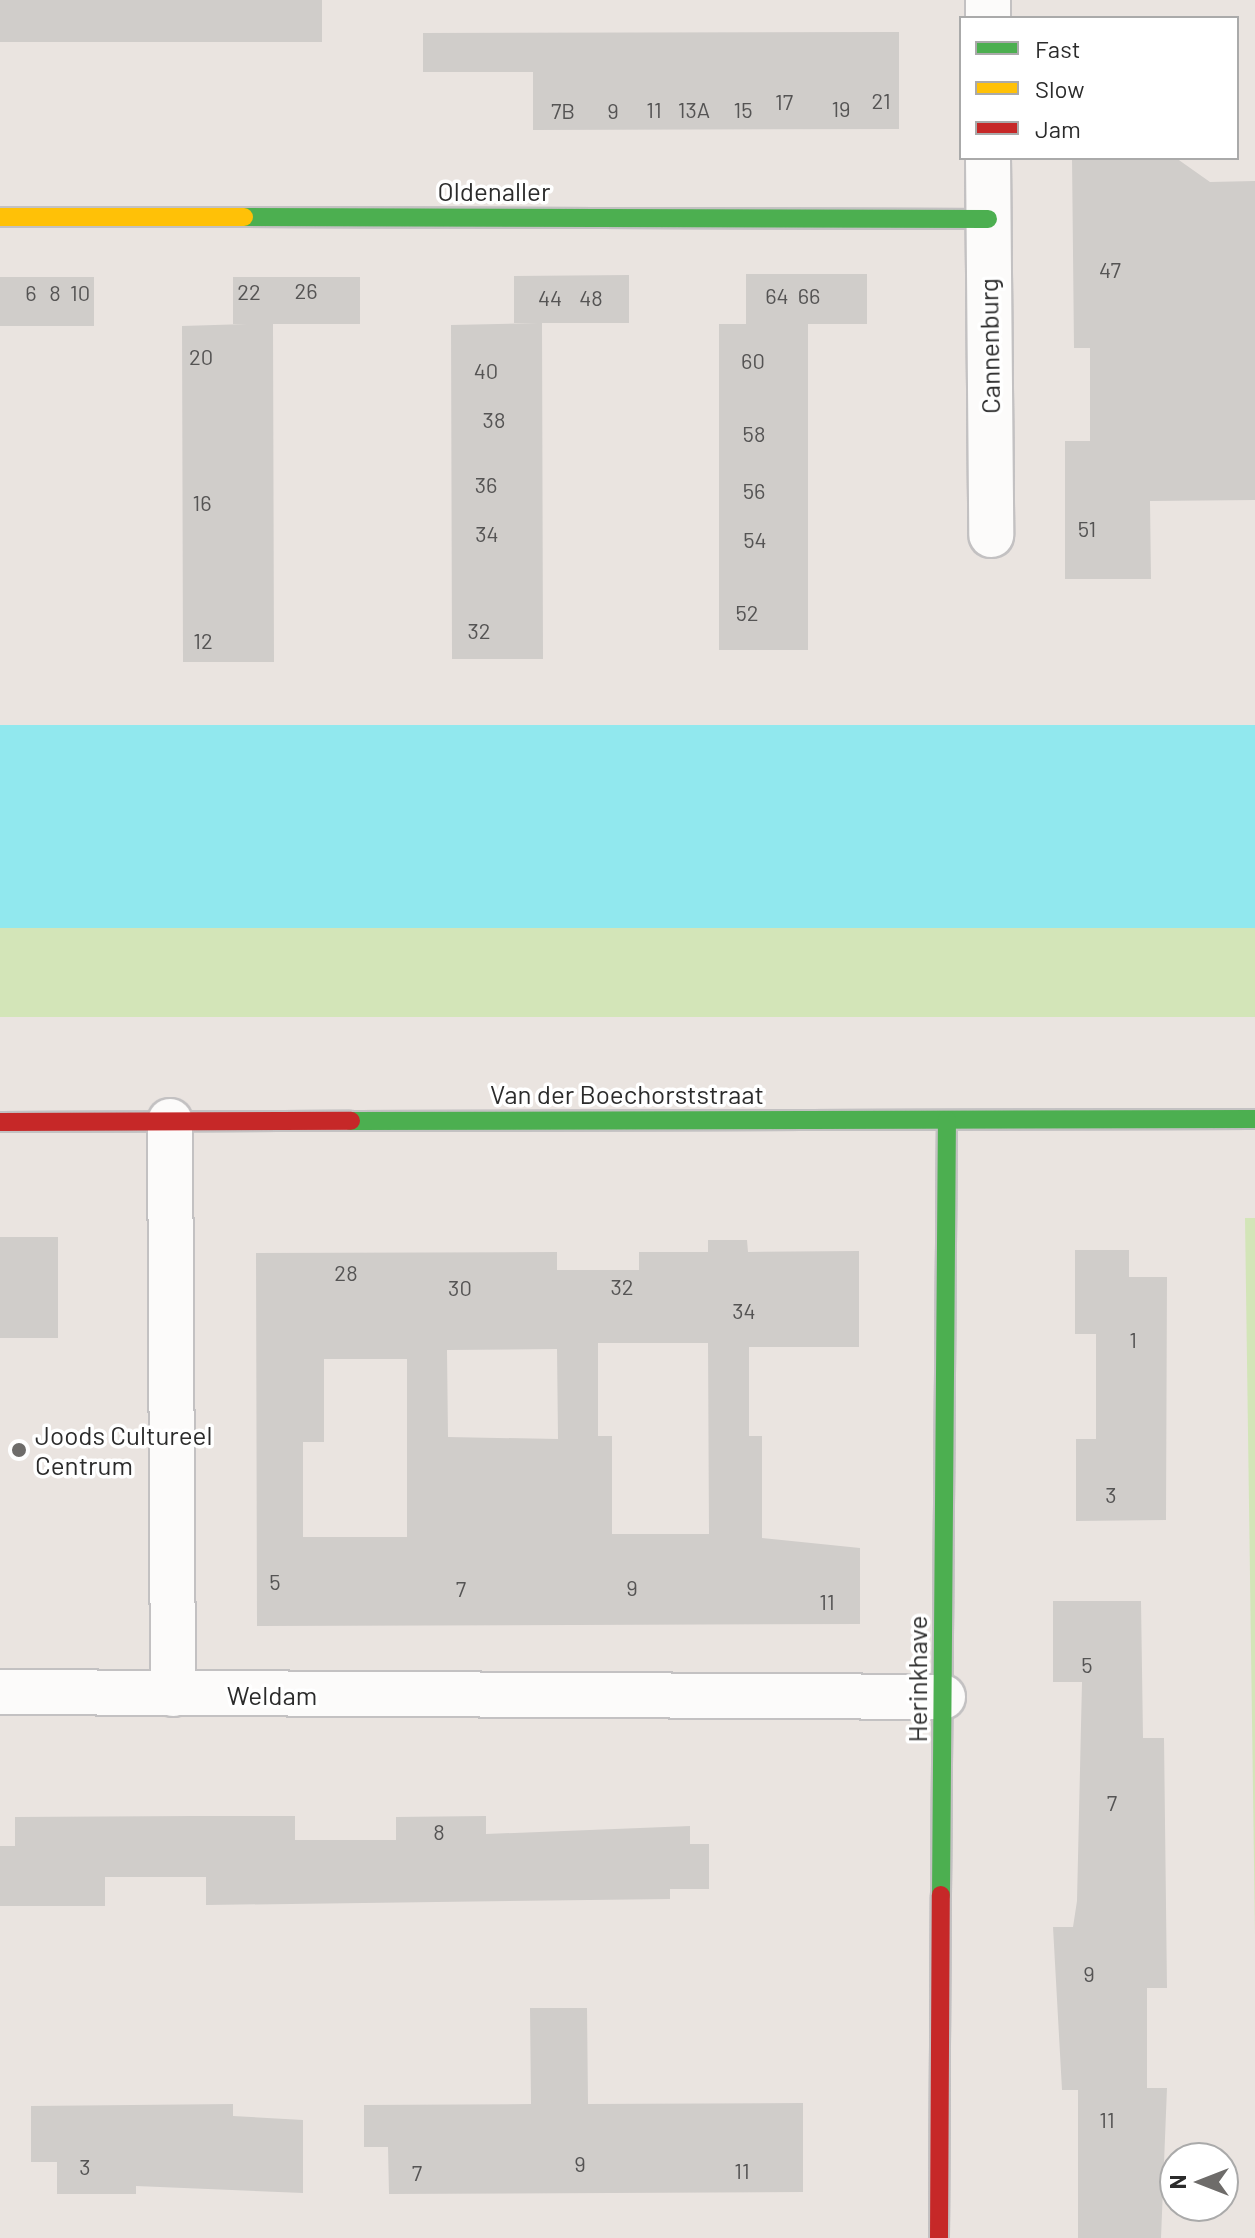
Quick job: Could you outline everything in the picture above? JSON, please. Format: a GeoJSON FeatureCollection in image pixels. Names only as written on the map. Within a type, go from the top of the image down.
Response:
{"type":"FeatureCollection","features":[{"type":"Feature","properties":{"kind":"street","name":"Cannenburg"},"geometry":{"type":"LineString","coordinates":[[988,160],[991,535]]}},
{"type":"Feature","properties":{"kind":"street","name":"Oldenaller"},"geometry":{"type":"LineString","coordinates":[[0,217],[988,219]]}},
{"type":"Feature","properties":{"kind":"street","name":"Van der Boechorststraat"},"geometry":{"type":"LineString","coordinates":[[0,1122],[1255,1119]]}},
{"type":"Feature","properties":{"kind":"street","name":"Herinkhave"},"geometry":{"type":"LineString","coordinates":[[939,2238],[947,1120]]}},
{"type":"Feature","properties":{"kind":"street"},"geometry":{"type":"LineString","coordinates":[[170,1121],[173,1694]]}},
{"type":"Feature","properties":{"kind":"street","name":"Weldam"},"geometry":{"type":"LineString","coordinates":[[0,1692],[943,1697]]}},
{"type":"Feature","properties":{"kind":"green space"},"geometry":{"type":"Polygon","coordinates":[[[0,926],[1255,926],[1255,1017],[0,1017],[0,926]]]}},
{"type":"Feature","properties":{"kind":"green space"},"geometry":{"type":"Polygon","coordinates":[[[1245,1218],[1255,1218],[1255,1936],[1245,1218]]]}},
{"type":"Feature","properties":{"kind":"water"},"geometry":{"type":"Polygon","coordinates":[[[0,725],[1255,725],[1255,928],[0,928],[0,725]]]}},
{"type":"Feature","properties":{"kind":"building"},"geometry":{"type":"Polygon","coordinates":[[[0,0],[322,0],[322,42],[0,42],[0,0]]]}},
{"type":"Feature","properties":{"kind":"building"},"geometry":{"type":"Polygon","coordinates":[[[899,32],[899,129],[533,130],[533,72],[423,72],[423,33],[899,32]]]}},
{"type":"Feature","properties":{"kind":"building"},"geometry":{"type":"Polygon","coordinates":[[[1072,160],[1179,160],[1210,182],[1255,181],[1255,500],[1150,501],[1151,579],[1065,579],[1065,441],[1090,441],[1090,348],[1074,348],[1072,160]]]}},
{"type":"Feature","properties":{"kind":"building"},"geometry":{"type":"Polygon","coordinates":[[[746,274],[867,274],[867,324],[808,324],[808,650],[719,650],[719,324],[746,324],[746,274]]]}},
{"type":"Feature","properties":{"kind":"building"},"geometry":{"type":"Polygon","coordinates":[[[629,275],[629,323],[542,323],[543,659],[452,659],[451,325],[538,323],[514,323],[514,276],[629,275]]]}},
{"type":"Feature","properties":{"kind":"building"},"geometry":{"type":"Polygon","coordinates":[[[0,277],[94,277],[94,326],[0,326],[0,277]]]}},
{"type":"Feature","properties":{"kind":"building"},"geometry":{"type":"Polygon","coordinates":[[[233,277],[360,277],[360,324],[273,324],[274,662],[183,662],[182,326],[247,324],[233,324],[233,277]]]}},
{"type":"Feature","properties":{"kind":"building"},"geometry":{"type":"Polygon","coordinates":[[[0,1237],[58,1237],[58,1338],[0,1338],[0,1237]]]}},
{"type":"Feature","properties":{"kind":"building"},"geometry":{"type":"Polygon","coordinates":[[[708,1240],[747,1240],[748,1252],[859,1251],[859,1347],[749,1347],[749,1436],[762,1436],[762,1538],[860,1548],[860,1624],[257,1626],[256,1253],[557,1252],[557,1270],[639,1270],[639,1252],[708,1252],[708,1240]],[[598,1343],[598,1436],[612,1436],[612,1534],[709,1534],[708,1343],[598,1343]],[[557,1349],[447,1350],[448,1437],[558,1439],[557,1349]],[[324,1359],[324,1442],[303,1442],[303,1537],[407,1537],[407,1359],[324,1359]]]}},
{"type":"Feature","properties":{"kind":"building"},"geometry":{"type":"Polygon","coordinates":[[[1075,1250],[1129,1250],[1129,1277],[1167,1277],[1166,1520],[1076,1521],[1076,1439],[1096,1439],[1096,1334],[1075,1334],[1075,1250]]]}},
{"type":"Feature","properties":{"kind":"building"},"geometry":{"type":"Polygon","coordinates":[[[1053,1601],[1141,1601],[1143,1738],[1164,1738],[1167,1988],[1147,1988],[1147,2088],[1167,2088],[1165,2142],[1159,2142],[1161,2238],[1078,2238],[1078,2090],[1062,2090],[1053,1927],[1073,1927],[1077,1901],[1082,1682],[1053,1682],[1053,1601]]]}},
{"type":"Feature","properties":{"kind":"building"},"geometry":{"type":"Polygon","coordinates":[[[295,1816],[295,1840],[396,1840],[396,1817],[486,1816],[486,1834],[690,1826],[690,1844],[709,1844],[709,1889],[670,1889],[670,1899],[206,1905],[206,1877],[105,1877],[105,1906],[0,1906],[0,1846],[15,1846],[15,1817],[295,1816]]]}},
{"type":"Feature","properties":{"kind":"building"},"geometry":{"type":"Polygon","coordinates":[[[530,2008],[587,2008],[588,2104],[803,2103],[803,2192],[389,2194],[388,2147],[364,2147],[364,2105],[531,2104],[530,2008]]]}},
{"type":"Feature","properties":{"kind":"building"},"geometry":{"type":"Polygon","coordinates":[[[233,2104],[233,2116],[303,2120],[303,2193],[136,2186],[136,2194],[57,2194],[57,2162],[31,2162],[31,2106],[233,2104]]]}},
{"type":"Feature","properties":{"kind":"traffic: fast"},"geometry":{"type":"LineString","coordinates":[[244,217],[988,219]]}},
{"type":"Feature","properties":{"kind":"traffic: fast"},"geometry":{"type":"LineString","coordinates":[[351,1121],[1255,1119]]}},
{"type":"Feature","properties":{"kind":"traffic: fast"},"geometry":{"type":"LineString","coordinates":[[941,1895],[947,1120]]}},
{"type":"Feature","properties":{"kind":"traffic: slow"},"geometry":{"type":"LineString","coordinates":[[0,217],[244,217]]}},
{"type":"Feature","properties":{"kind":"traffic: jam"},"geometry":{"type":"LineString","coordinates":[[0,1122],[351,1121]]}},
{"type":"Feature","properties":{"kind":"traffic: jam"},"geometry":{"type":"LineString","coordinates":[[939,2238],[941,1895]]}},
{"type":"Feature","properties":{"kind":"place","name":"Joods Cultureel Centrum"},"geometry":{"type":"Point","coordinates":[19,1450]}}]}
